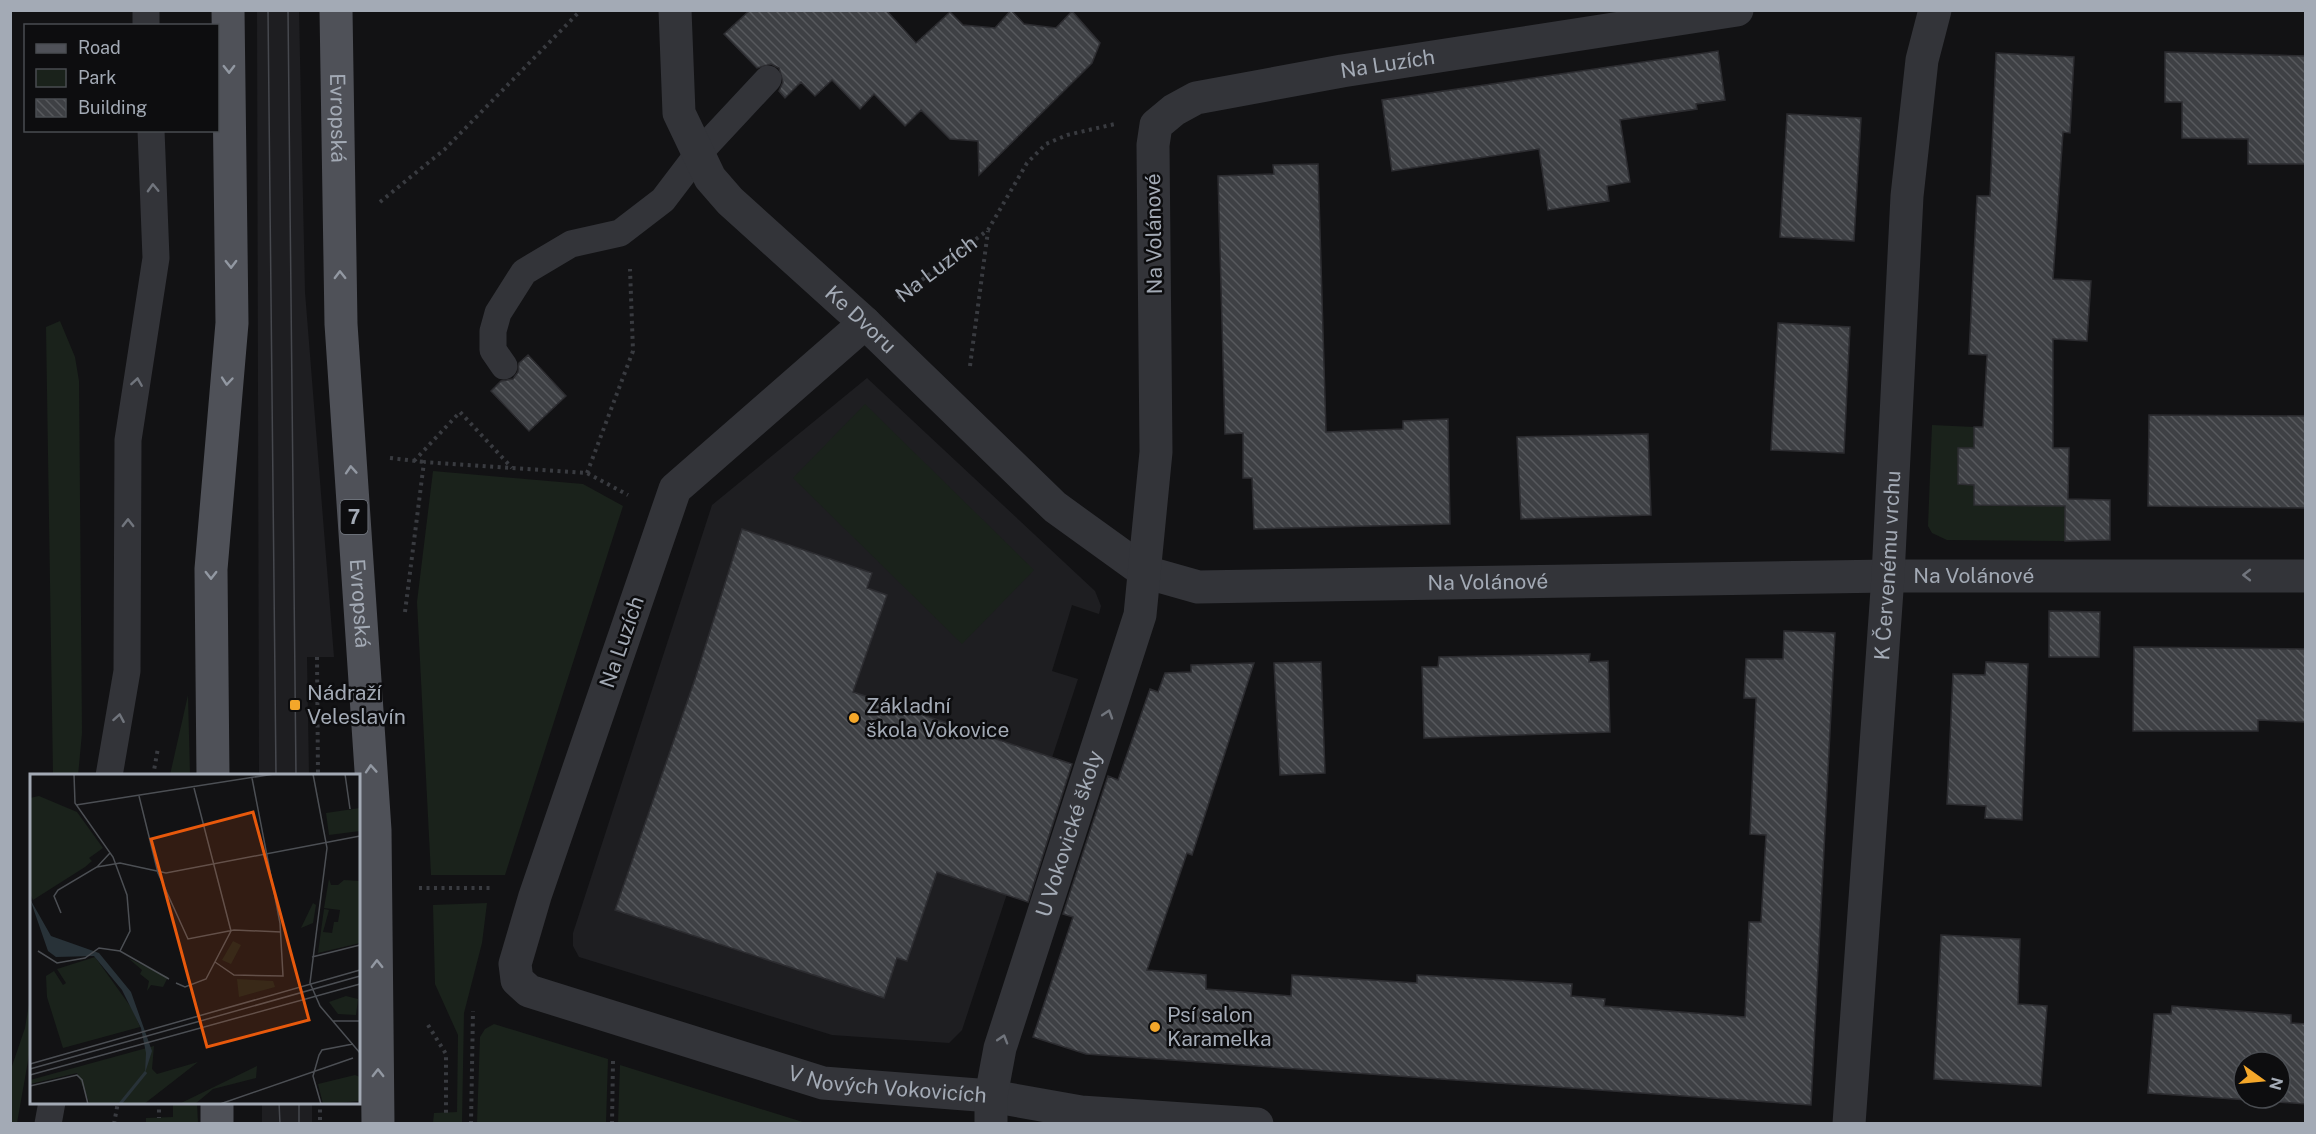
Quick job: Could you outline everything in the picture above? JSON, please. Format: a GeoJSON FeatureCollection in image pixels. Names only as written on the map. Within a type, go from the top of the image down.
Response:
{"type":"FeatureCollection","features":[{"type":"Feature","properties":{"kind":"main road"},"geometry":{"type":"LineString","coordinates":[[213,774],[211,569],[232,323],[228,10]]}},
{"type":"Feature","properties":{"kind":"main road","name":"Evropská"},"geometry":{"type":"LineString","coordinates":[[336,10],[341,324],[375,830],[378,1124]]}},
{"type":"Feature","properties":{"kind":"main road"},"geometry":{"type":"LineString","coordinates":[[217,1104],[217,1124]]}},
{"type":"Feature","properties":{"kind":"street","name":"Ke Dvoru"},"geometry":{"type":"LineString","coordinates":[[675,10],[679,113],[710,178],[730,201],[865,323],[1055,507],[1145,572]]}},
{"type":"Feature","properties":{"kind":"street","name":"Na Luzích"},"geometry":{"type":"LineString","coordinates":[[1174,110],[1196,98],[1342,71],[1737,10]]}},
{"type":"Feature","properties":{"kind":"street","name":"K Červenému vrchu"},"geometry":{"type":"LineString","coordinates":[[1850,1124],[1888,576],[1907,196],[1922,60],[1935,10]]}},
{"type":"Feature","properties":{"kind":"street","name":"Na Volánové"},"geometry":{"type":"LineString","coordinates":[[1174,110],[1156,124],[1153,145],[1156,452],[1145,572],[1198,587],[1888,576],[2306,576]]}},
{"type":"Feature","properties":{"kind":"street","name":"Na Luzích"},"geometry":{"type":"LineString","coordinates":[[529,991],[517,980],[515,964],[675,489],[865,323]]}},
{"type":"Feature","properties":{"kind":"street","name":"U Vokovické školy"},"geometry":{"type":"LineString","coordinates":[[991,1110],[1000,1048],[1140,615],[1145,572]]}},
{"type":"Feature","properties":{"kind":"street","name":"V Nových Vokovicích"},"geometry":{"type":"LineString","coordinates":[[529,991],[823,1083],[991,1110],[1081,1112],[1257,1124]]}},
{"type":"Feature","properties":{"kind":"lane"},"geometry":{"type":"LineString","coordinates":[[504,366],[493,350],[494,331],[498,313],[524,272],[571,244],[620,233],[663,200],[698,154],[768,79]]}},
{"type":"Feature","properties":{"kind":"lane"},"geometry":{"type":"LineString","coordinates":[[109,774],[127,671],[128,440],[156,258],[151,132]]}},
{"type":"Feature","properties":{"kind":"lane"},"geometry":{"type":"LineString","coordinates":[[48,1124],[52,1104]]}},
{"type":"Feature","properties":{"kind":"path"},"geometry":{"type":"LineString","coordinates":[[379,204],[445,149],[581,10]]}},
{"type":"Feature","properties":{"kind":"path","name":"Na Luzích"},"geometry":{"type":"LineString","coordinates":[[865,323],[988,230],[1028,163],[1046,144],[1067,135],[1174,110]]}},
{"type":"Feature","properties":{"kind":"path"},"geometry":{"type":"LineString","coordinates":[[963,417],[988,230]]}},
{"type":"Feature","properties":{"kind":"path"},"geometry":{"type":"LineString","coordinates":[[587,473],[633,351],[630,268]]}},
{"type":"Feature","properties":{"kind":"path"},"geometry":{"type":"LineString","coordinates":[[414,461],[460,412],[512,468]]}},
{"type":"Feature","properties":{"kind":"path"},"geometry":{"type":"LineString","coordinates":[[394,459],[587,473],[631,496]]}},
{"type":"Feature","properties":{"kind":"path"},"geometry":{"type":"LineString","coordinates":[[405,613],[424,462]]}},
{"type":"Feature","properties":{"kind":"path"},"geometry":{"type":"LineString","coordinates":[[317,657],[318,774]]}},
{"type":"Feature","properties":{"kind":"path"},"geometry":{"type":"LineString","coordinates":[[153,774],[159,748]]}},
{"type":"Feature","properties":{"kind":"path"},"geometry":{"type":"LineString","coordinates":[[419,890],[474,888]]}},
{"type":"Feature","properties":{"kind":"path"},"geometry":{"type":"LineString","coordinates":[[471,1124],[473,1011]]}},
{"type":"Feature","properties":{"kind":"path"},"geometry":{"type":"LineString","coordinates":[[428,1025],[446,1054],[446,1113]]}},
{"type":"Feature","properties":{"kind":"path"},"geometry":{"type":"LineString","coordinates":[[612,1124],[613,1052]]}},
{"type":"Feature","properties":{"kind":"path"},"geometry":{"type":"LineString","coordinates":[[114,1124],[118,1104]]}},
{"type":"Feature","properties":{"kind":"path"},"geometry":{"type":"LineString","coordinates":[[159,1104],[159,1118]]}},
{"type":"Feature","properties":{"kind":"path"},"geometry":{"type":"LineString","coordinates":[[320,1104],[321,1124]]}},
{"type":"Feature","properties":{"kind":"shaded area"},"geometry":{"type":"Polygon","coordinates":[[[257,11],[299,11],[305,292],[334,657],[307,657],[309,774],[259,774],[257,11]]]}},
{"type":"Feature","properties":{"kind":"shaded area","name":"Základní škola Vokovice"},"geometry":{"type":"Polygon","coordinates":[[[867,378],[1095,591],[1101,606],[1099,614],[1072,605],[1052,671],[1078,679],[962,1030],[949,1043],[832,1035],[579,957],[573,946],[573,933],[712,505],[867,378]]]}},
{"type":"Feature","properties":{"kind":"shaded area"},"geometry":{"type":"Polygon","coordinates":[[[262,1104],[312,1104],[312,1123],[262,1123],[262,1104]]]}},
{"type":"Feature","properties":{"kind":"green space"},"geometry":{"type":"Polygon","coordinates":[[[60,321],[75,357],[79,381],[82,733],[78,774],[53,774],[46,327],[60,321]]]}},
{"type":"Feature","properties":{"kind":"green space"},"geometry":{"type":"Polygon","coordinates":[[[865,404],[1034,570],[962,644],[793,478],[865,404]]]}},
{"type":"Feature","properties":{"kind":"green space"},"geometry":{"type":"Polygon","coordinates":[[[1932,425],[1974,427],[1974,448],[1958,449],[1958,484],[1974,485],[1974,505],[2056,505],[2068,477],[2065,541],[1947,540],[1932,533],[1928,526],[1932,425]]]}},
{"type":"Feature","properties":{"kind":"green space"},"geometry":{"type":"Polygon","coordinates":[[[433,471],[583,484],[623,506],[505,875],[431,875],[417,602],[433,471]]]}},
{"type":"Feature","properties":{"kind":"green space"},"geometry":{"type":"Polygon","coordinates":[[[188,695],[190,774],[170,774],[188,695]]]}},
{"type":"Feature","properties":{"kind":"green space"},"geometry":{"type":"Polygon","coordinates":[[[487,903],[482,943],[464,1013],[462,1123],[433,1123],[434,1113],[457,1112],[458,1035],[435,984],[433,905],[487,903]]]}},
{"type":"Feature","properties":{"kind":"green space"},"geometry":{"type":"Polygon","coordinates":[[[30,998],[30,1050],[17,1123],[11,1123],[11,1069],[25,1028],[30,998]]]}},
{"type":"Feature","properties":{"kind":"green space"},"geometry":{"type":"Polygon","coordinates":[[[494,1024],[608,1059],[606,1123],[477,1123],[480,1037],[485,1029],[494,1024]]]}},
{"type":"Feature","properties":{"kind":"green space"},"geometry":{"type":"Polygon","coordinates":[[[620,1065],[806,1123],[618,1123],[620,1065]]]}},
{"type":"Feature","properties":{"kind":"green space"},"geometry":{"type":"Polygon","coordinates":[[[173,1104],[197,1104],[198,1123],[146,1123],[146,1118],[173,1117],[173,1104]]]}},
{"type":"Feature","properties":{"kind":"building"},"geometry":{"type":"Polygon","coordinates":[[[750,10],[886,10],[916,43],[950,12],[963,25],[995,28],[1011,10],[1024,24],[1056,28],[1072,11],[1100,43],[1092,63],[979,175],[978,141],[950,139],[921,110],[905,126],[874,94],[860,109],[832,80],[815,96],[801,82],[785,98],[779,91],[783,82],[779,68],[771,64],[757,68],[724,34],[750,10]]]}},
{"type":"Feature","properties":{"kind":"building"},"geometry":{"type":"Polygon","coordinates":[[[1718,51],[1725,100],[1696,104],[1697,109],[1620,120],[1630,182],[1607,186],[1609,201],[1548,210],[1539,149],[1392,171],[1382,100],[1718,51]]]}},
{"type":"Feature","properties":{"kind":"building"},"geometry":{"type":"Polygon","coordinates":[[[2165,52],[2306,56],[2306,164],[2248,164],[2248,139],[2182,138],[2182,102],[2165,102],[2165,52]]]}},
{"type":"Feature","properties":{"kind":"building"},"geometry":{"type":"Polygon","coordinates":[[[1996,53],[2074,57],[2070,133],[2063,132],[2053,279],[2091,281],[2087,341],[2053,339],[2053,448],[2069,448],[2068,499],[2110,500],[2110,540],[2065,541],[2065,506],[1974,505],[1974,485],[1958,484],[1958,448],[1974,448],[1974,427],[1983,427],[1987,355],[1969,354],[1977,196],[1990,196],[1996,53]]]}},
{"type":"Feature","properties":{"kind":"building"},"geometry":{"type":"Polygon","coordinates":[[[1787,114],[1861,118],[1854,241],[1780,237],[1787,114]]]}},
{"type":"Feature","properties":{"kind":"building"},"geometry":{"type":"Polygon","coordinates":[[[1318,164],[1326,432],[1403,429],[1403,421],[1448,419],[1450,524],[1254,529],[1252,478],[1243,478],[1243,433],[1225,434],[1218,176],[1274,174],[1273,165],[1318,164]]]}},
{"type":"Feature","properties":{"kind":"building"},"geometry":{"type":"Polygon","coordinates":[[[1778,323],[1850,327],[1844,453],[1771,450],[1778,323]]]}},
{"type":"Feature","properties":{"kind":"building"},"geometry":{"type":"Polygon","coordinates":[[[528,355],[566,396],[529,431],[491,391],[501,381],[513,379],[518,372],[519,363],[528,355]]]}},
{"type":"Feature","properties":{"kind":"building"},"geometry":{"type":"Polygon","coordinates":[[[2149,415],[2306,416],[2306,508],[2148,506],[2149,415]]]}},
{"type":"Feature","properties":{"kind":"building"},"geometry":{"type":"Polygon","coordinates":[[[1648,434],[1651,515],[1521,519],[1517,437],[1648,434]]]}},
{"type":"Feature","properties":{"kind":"building"},"geometry":{"type":"Polygon","coordinates":[[[742,529],[872,573],[867,588],[887,595],[853,692],[1072,764],[1028,902],[937,872],[907,961],[897,958],[884,998],[615,910],[695,679],[742,529]]]}},
{"type":"Feature","properties":{"kind":"building"},"geometry":{"type":"Polygon","coordinates":[[[2049,611],[2100,612],[2099,657],[2049,657],[2049,611]]]}},
{"type":"Feature","properties":{"kind":"building"},"geometry":{"type":"Polygon","coordinates":[[[1784,631],[1835,633],[1811,1105],[1086,1054],[1033,1037],[1073,917],[1063,914],[1108,776],[1118,780],[1150,689],[1158,692],[1165,673],[1191,672],[1191,665],[1254,663],[1192,855],[1187,853],[1147,970],[1206,975],[1206,989],[1291,996],[1292,975],[1417,983],[1417,975],[1572,984],[1571,996],[1605,999],[1604,1006],[1745,1017],[1749,922],[1761,922],[1766,835],[1750,834],[1756,698],[1744,698],[1746,659],[1783,659],[1784,631]]]}},
{"type":"Feature","properties":{"kind":"building"},"geometry":{"type":"Polygon","coordinates":[[[2134,647],[2306,649],[2306,722],[2258,720],[2258,731],[2133,731],[2134,647]]]}},
{"type":"Feature","properties":{"kind":"building"},"geometry":{"type":"Polygon","coordinates":[[[1590,654],[1589,662],[1608,661],[1610,732],[1424,738],[1422,667],[1438,667],[1439,657],[1590,654]]]}},
{"type":"Feature","properties":{"kind":"building"},"geometry":{"type":"Polygon","coordinates":[[[1321,662],[1325,773],[1280,775],[1274,663],[1321,662]]]}},
{"type":"Feature","properties":{"kind":"building"},"geometry":{"type":"Polygon","coordinates":[[[1986,662],[2028,664],[2022,820],[1985,818],[1986,806],[1947,804],[1953,674],[1985,675],[1986,662]]]}},
{"type":"Feature","properties":{"kind":"building"},"geometry":{"type":"Polygon","coordinates":[[[1941,935],[2020,939],[2018,1004],[2047,1006],[2041,1086],[1934,1079],[1941,935]]]}},
{"type":"Feature","properties":{"kind":"building"},"geometry":{"type":"Polygon","coordinates":[[[2172,1006],[2291,1015],[2291,1023],[2306,1024],[2306,1104],[2292,1103],[2292,1050],[2232,1050],[2232,1099],[2148,1093],[2154,1014],[2171,1014],[2172,1006]]]}},
{"type":"Feature","properties":{"kind":"tram line"},"geometry":{"type":"LineString","coordinates":[[268,10],[276,774]]}},
{"type":"Feature","properties":{"kind":"tram line"},"geometry":{"type":"LineString","coordinates":[[288,10],[296,774]]}},
{"type":"Feature","properties":{"kind":"tram line"},"geometry":{"type":"LineString","coordinates":[[279,1104],[280,1124]]}},
{"type":"Feature","properties":{"kind":"tram line"},"geometry":{"type":"LineString","coordinates":[[299,1104],[299,1124]]}},
{"type":"Feature","properties":{"kind":"place","name":"Nádraží Veleslavín"},"geometry":{"type":"Point","coordinates":[295,705]}},
{"type":"Feature","properties":{"kind":"place","name":"Základní škola Vokovice"},"geometry":{"type":"Point","coordinates":[854,718]}},
{"type":"Feature","properties":{"kind":"place","name":"Psí salon Karamelka"},"geometry":{"type":"Point","coordinates":[1155,1027]}}]}
